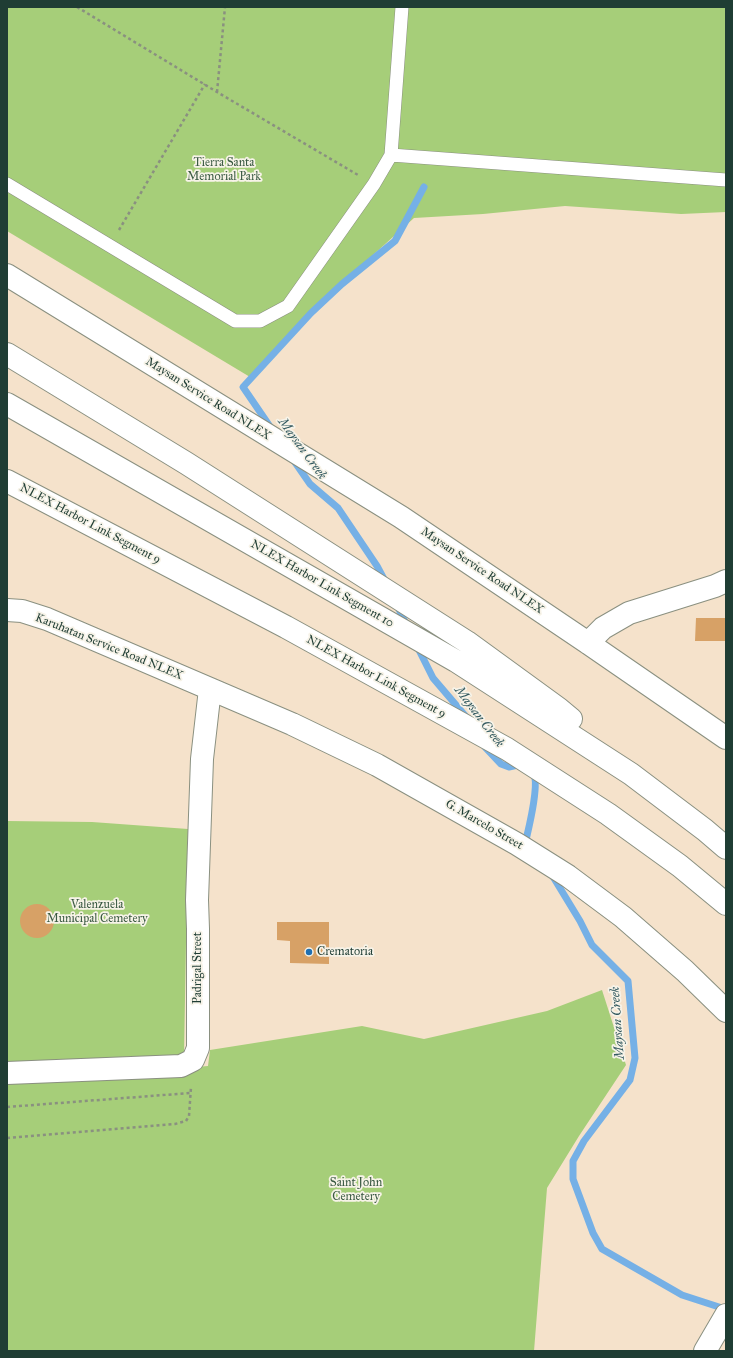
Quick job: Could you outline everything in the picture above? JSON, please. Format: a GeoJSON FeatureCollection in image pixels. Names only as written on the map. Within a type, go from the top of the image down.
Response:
{"type":"FeatureCollection","features":[{"type":"Feature","properties":{"kind":"main road","name":"Maysan Service Road NLEX"},"geometry":{"type":"LineString","coordinates":[[7,276],[105,334],[238,418],[401,517],[588,643]]}},
{"type":"Feature","properties":{"kind":"main road"},"geometry":{"type":"LineString","coordinates":[[7,354],[186,463],[466,642],[559,709],[631,774],[705,830],[726,848]]}},
{"type":"Feature","properties":{"kind":"main road","name":"NLEX Harbor Link Segment 10"},"geometry":{"type":"LineString","coordinates":[[7,404],[456,661],[631,774]]}},
{"type":"Feature","properties":{"kind":"main road","name":"NLEX Harbor Link Segment 9"},"geometry":{"type":"LineString","coordinates":[[7,480],[286,627],[507,749],[614,818],[680,866],[726,904]]}},
{"type":"Feature","properties":{"kind":"main road"},"geometry":{"type":"LineString","coordinates":[[726,581],[716,586],[629,613],[603,628],[588,643],[726,738]]}},
{"type":"Feature","properties":{"kind":"main road","name":"Karuhatan Service Road NLEX"},"geometry":{"type":"LineString","coordinates":[[7,610],[22,611],[47,620],[210,689]]}},
{"type":"Feature","properties":{"kind":"main road","name":"G. Marcelo Street"},"geometry":{"type":"LineString","coordinates":[[210,689],[292,724],[377,765],[517,844],[568,876],[623,918],[685,970],[726,1011]]}},
{"type":"Feature","properties":{"kind":"main road","name":"Padrigal Street"},"geometry":{"type":"LineString","coordinates":[[193,1060],[198,1048],[197,900],[202,760],[210,689]]}},
{"type":"Feature","properties":{"kind":"main road"},"geometry":{"type":"LineString","coordinates":[[7,1073],[181,1066],[193,1060]]}},
{"type":"Feature","properties":{"kind":"main road"},"geometry":{"type":"LineString","coordinates":[[705,1351],[723,1325]]}},
{"type":"Feature","properties":{"kind":"lane"},"geometry":{"type":"LineString","coordinates":[[7,184],[235,321],[260,321],[288,306],[374,184],[391,155],[402,7]]}},
{"type":"Feature","properties":{"kind":"lane"},"geometry":{"type":"LineString","coordinates":[[391,155],[726,180]]}},
{"type":"Feature","properties":{"kind":"path"},"geometry":{"type":"LineString","coordinates":[[77,7],[217,92],[374,184]]}},
{"type":"Feature","properties":{"kind":"path"},"geometry":{"type":"LineString","coordinates":[[217,92],[225,7]]}},
{"type":"Feature","properties":{"kind":"path"},"geometry":{"type":"LineString","coordinates":[[109,246],[205,84]]}},
{"type":"Feature","properties":{"kind":"path"},"geometry":{"type":"LineString","coordinates":[[7,1138],[174,1124],[186,1121],[189,1116],[193,1060]]}},
{"type":"Feature","properties":{"kind":"path"},"geometry":{"type":"LineString","coordinates":[[7,1107],[190,1093]]}},
{"type":"Feature","properties":{"kind":"green space","name":"Tierra Santa Memorial Park"},"geometry":{"type":"Polygon","coordinates":[[[7,7],[726,7],[726,212],[681,214],[565,206],[483,214],[414,218],[352,274],[250,377],[7,231],[7,7]]]}},
{"type":"Feature","properties":{"kind":"green space","name":"Valenzuela Municipal Cemetery"},"geometry":{"type":"Polygon","coordinates":[[[7,821],[92,822],[188,829],[184,1055],[120,1057],[7,1066],[7,821]]]}},
{"type":"Feature","properties":{"kind":"green space","name":"Saint John Cemetery"},"geometry":{"type":"Polygon","coordinates":[[[602,990],[626,1065],[547,1188],[534,1351],[7,1351],[7,1083],[208,1066],[210,1050],[362,1026],[424,1039],[547,1011],[602,990]]]}},
{"type":"Feature","properties":{"kind":"building"},"geometry":{"type":"Polygon","coordinates":[[[696,618],[725,618],[725,641],[695,641],[696,618]]]}},
{"type":"Feature","properties":{"kind":"building"},"geometry":{"type":"Polygon","coordinates":[[[34,904],[40,904],[49,909],[53,915],[53,927],[49,933],[40,938],[34,938],[25,933],[20,924],[20,918],[25,909],[34,904]]]}},
{"type":"Feature","properties":{"kind":"building","name":"Crematoria"},"geometry":{"type":"Polygon","coordinates":[[[277,922],[329,922],[329,964],[290,963],[290,941],[277,940],[277,922]]]}},
{"type":"Feature","properties":{"kind":"waterway","name":"Maysan Creek"},"geometry":{"type":"LineString","coordinates":[[271,428],[243,387],[311,313],[342,284],[395,241],[424,187]]}},
{"type":"Feature","properties":{"kind":"waterway","name":"Maysan Creek"},"geometry":{"type":"LineString","coordinates":[[292,458],[310,484],[338,508],[377,566],[385,581]]}},
{"type":"Feature","properties":{"kind":"waterway","name":"Maysan Creek"},"geometry":{"type":"LineString","coordinates":[[397,605],[407,626]]}},
{"type":"Feature","properties":{"kind":"waterway","name":"Maysan Creek"},"geometry":{"type":"LineString","coordinates":[[417,646],[433,678],[468,719]]}},
{"type":"Feature","properties":{"kind":"waterway","name":"Maysan Creek"},"geometry":{"type":"LineString","coordinates":[[485,747],[501,764],[509,767],[522,764]]}},
{"type":"Feature","properties":{"kind":"waterway","name":"Maysan Creek"},"geometry":{"type":"LineString","coordinates":[[530,843],[526,840],[535,795],[535,778],[533,773]]}},
{"type":"Feature","properties":{"kind":"waterway","name":"Maysan Creek"},"geometry":{"type":"LineString","coordinates":[[552,875],[580,921],[592,945],[628,981],[635,1058],[630,1080],[584,1141],[573,1161],[573,1179],[593,1233],[602,1249],[682,1295],[719,1307]]}},
{"type":"Feature","properties":{"kind":"place","name":"Crematoria"},"geometry":{"type":"Point","coordinates":[309,952]}}]}
